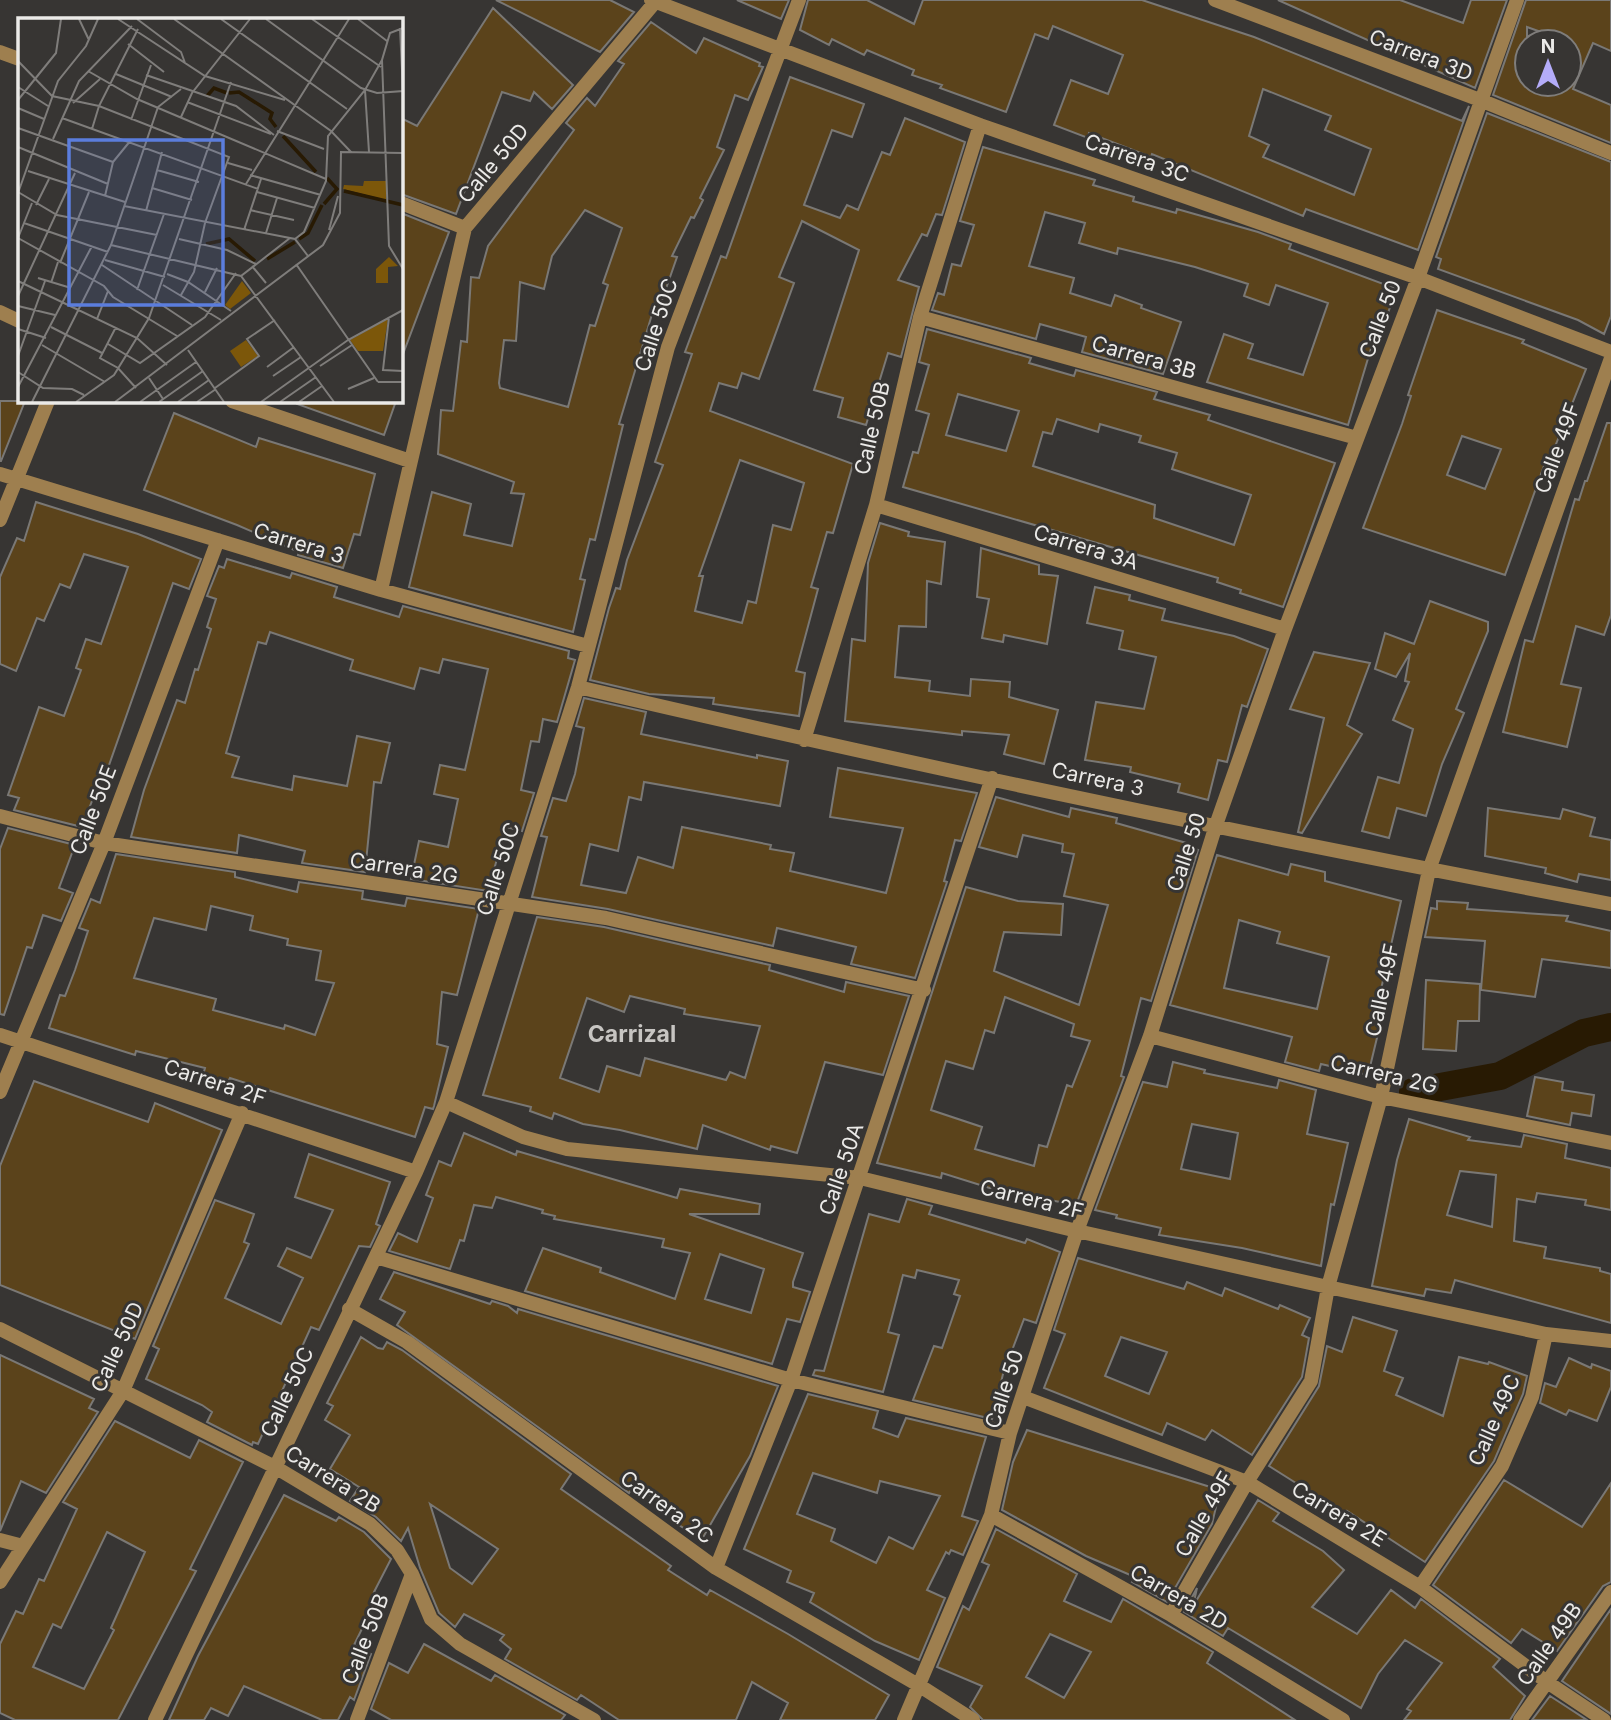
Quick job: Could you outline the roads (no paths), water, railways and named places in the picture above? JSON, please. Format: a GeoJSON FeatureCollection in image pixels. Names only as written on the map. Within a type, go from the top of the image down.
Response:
{"type":"FeatureCollection","features":[{"type":"Feature","properties":{"kind":"street","name":"Calle 50C"},"geometry":{"type":"LineString","coordinates":[[155,1720],[376,1257],[446,1102],[578,688],[668,347],[778,49],[799,0]]}},
{"type":"Feature","properties":{"kind":"street","name":"Carrera 3D"},"geometry":{"type":"LineString","coordinates":[[1215,0],[1480,100],[1611,153]]}},
{"type":"Feature","properties":{"kind":"street","name":"Calle 50"},"geometry":{"type":"LineString","coordinates":[[904,1720],[991,1515],[1010,1433],[1077,1231],[1150,1036],[1216,825],[1285,629],[1418,278],[1517,0]]}},
{"type":"Feature","properties":{"kind":"street","name":"Carrera 3C"},"geometry":{"type":"LineString","coordinates":[[654,1],[979,125],[1418,278],[1611,352]]}},
{"type":"Feature","properties":{"kind":"street","name":"Calle 50D"},"geometry":{"type":"LineString","coordinates":[[382,590],[466,228],[654,1]]}},
{"type":"Feature","properties":{"kind":"street"},"geometry":{"type":"LineString","coordinates":[[0,52],[18,59]]}},
{"type":"Feature","properties":{"kind":"street","name":"Calle 50B"},"geometry":{"type":"LineString","coordinates":[[804,740],[876,505],[920,317],[979,125]]}},
{"type":"Feature","properties":{"kind":"street"},"geometry":{"type":"LineString","coordinates":[[402,203],[466,228]]}},
{"type":"Feature","properties":{"kind":"street"},"geometry":{"type":"LineString","coordinates":[[0,312],[18,321]]}},
{"type":"Feature","properties":{"kind":"street","name":"Carrera 3B"},"geometry":{"type":"LineString","coordinates":[[920,317],[1357,439]]}},
{"type":"Feature","properties":{"kind":"street","name":"Calle 49F"},"geometry":{"type":"LineString","coordinates":[[1171,1615],[1247,1482],[1311,1381],[1328,1287],[1381,1097],[1429,870],[1611,358]]}},
{"type":"Feature","properties":{"kind":"street"},"geometry":{"type":"LineString","coordinates":[[0,520],[48,402]]}},
{"type":"Feature","properties":{"kind":"street"},"geometry":{"type":"LineString","coordinates":[[235,402],[410,461]]}},
{"type":"Feature","properties":{"kind":"street","name":"Carrera 3"},"geometry":{"type":"LineString","coordinates":[[0,474],[382,590],[588,646]]}},
{"type":"Feature","properties":{"kind":"street","name":"Carrera 3A"},"geometry":{"type":"LineString","coordinates":[[876,505],[1285,629]]}},
{"type":"Feature","properties":{"kind":"street","name":"Calle 50E"},"geometry":{"type":"LineString","coordinates":[[0,1092],[104,843],[218,540]]}},
{"type":"Feature","properties":{"kind":"street","name":"Carrera 3"},"geometry":{"type":"LineString","coordinates":[[578,688],[804,740],[1429,870],[1611,904]]}},
{"type":"Feature","properties":{"kind":"street","name":"Calle 50A"},"geometry":{"type":"LineString","coordinates":[[716,1568],[792,1380],[924,990],[992,778]]}},
{"type":"Feature","properties":{"kind":"street","name":"Carrera 2G"},"geometry":{"type":"LineString","coordinates":[[0,817],[104,843],[508,906],[606,918],[924,990]]}},
{"type":"Feature","properties":{"kind":"street","name":"Carrera 2F"},"geometry":{"type":"LineString","coordinates":[[0,1035],[416,1172]]}},
{"type":"Feature","properties":{"kind":"street","name":"Carrera 2G"},"geometry":{"type":"LineString","coordinates":[[1150,1036],[1381,1097],[1611,1143]]}},
{"type":"Feature","properties":{"kind":"street","name":"Carrera 2F"},"geometry":{"type":"LineString","coordinates":[[446,1102],[523,1138],[567,1150],[860,1178],[1077,1231],[1328,1287],[1546,1334],[1611,1341]]}},
{"type":"Feature","properties":{"kind":"street","name":"Calle 50D"},"geometry":{"type":"LineString","coordinates":[[0,1582],[123,1391],[242,1113]]}},
{"type":"Feature","properties":{"kind":"street"},"geometry":{"type":"LineString","coordinates":[[376,1257],[792,1380],[1010,1433]]}},
{"type":"Feature","properties":{"kind":"street","name":"Carrera 2C"},"geometry":{"type":"LineString","coordinates":[[349,1309],[407,1342],[716,1568],[920,1686],[973,1720]]}},
{"type":"Feature","properties":{"kind":"street","name":"Carrera 2B"},"geometry":{"type":"LineString","coordinates":[[0,1329],[275,1467],[370,1524],[397,1550],[412,1574],[431,1619],[460,1644],[594,1720]]}},
{"type":"Feature","properties":{"kind":"street","name":"Calle 49C"},"geometry":{"type":"LineString","coordinates":[[1420,1587],[1502,1466],[1532,1397],[1546,1334]]}},
{"type":"Feature","properties":{"kind":"street","name":"Carrera 2E"},"geometry":{"type":"LineString","coordinates":[[1024,1397],[1247,1482],[1420,1587],[1547,1682],[1604,1720]]}},
{"type":"Feature","properties":{"kind":"street","name":"Carrera 2D"},"geometry":{"type":"LineString","coordinates":[[991,1515],[1171,1615],[1343,1720]]}},
{"type":"Feature","properties":{"kind":"street"},"geometry":{"type":"LineString","coordinates":[[0,1540],[23,1546]]}},
{"type":"Feature","properties":{"kind":"street","name":"Calle 50B"},"geometry":{"type":"LineString","coordinates":[[357,1720],[412,1574]]}},
{"type":"Feature","properties":{"kind":"street","name":"Calle 49B"},"geometry":{"type":"LineString","coordinates":[[1520,1720],[1611,1592]]}},
{"type":"Feature","properties":{"kind":"waterway"},"geometry":{"type":"LineString","coordinates":[[1413,1092],[1500,1076],[1584,1033],[1611,1027]]}},
{"type":"Feature","properties":{"kind":"district","name":"Carrizal"},"geometry":{"type":"Point","coordinates":[632,1034]}}]}
